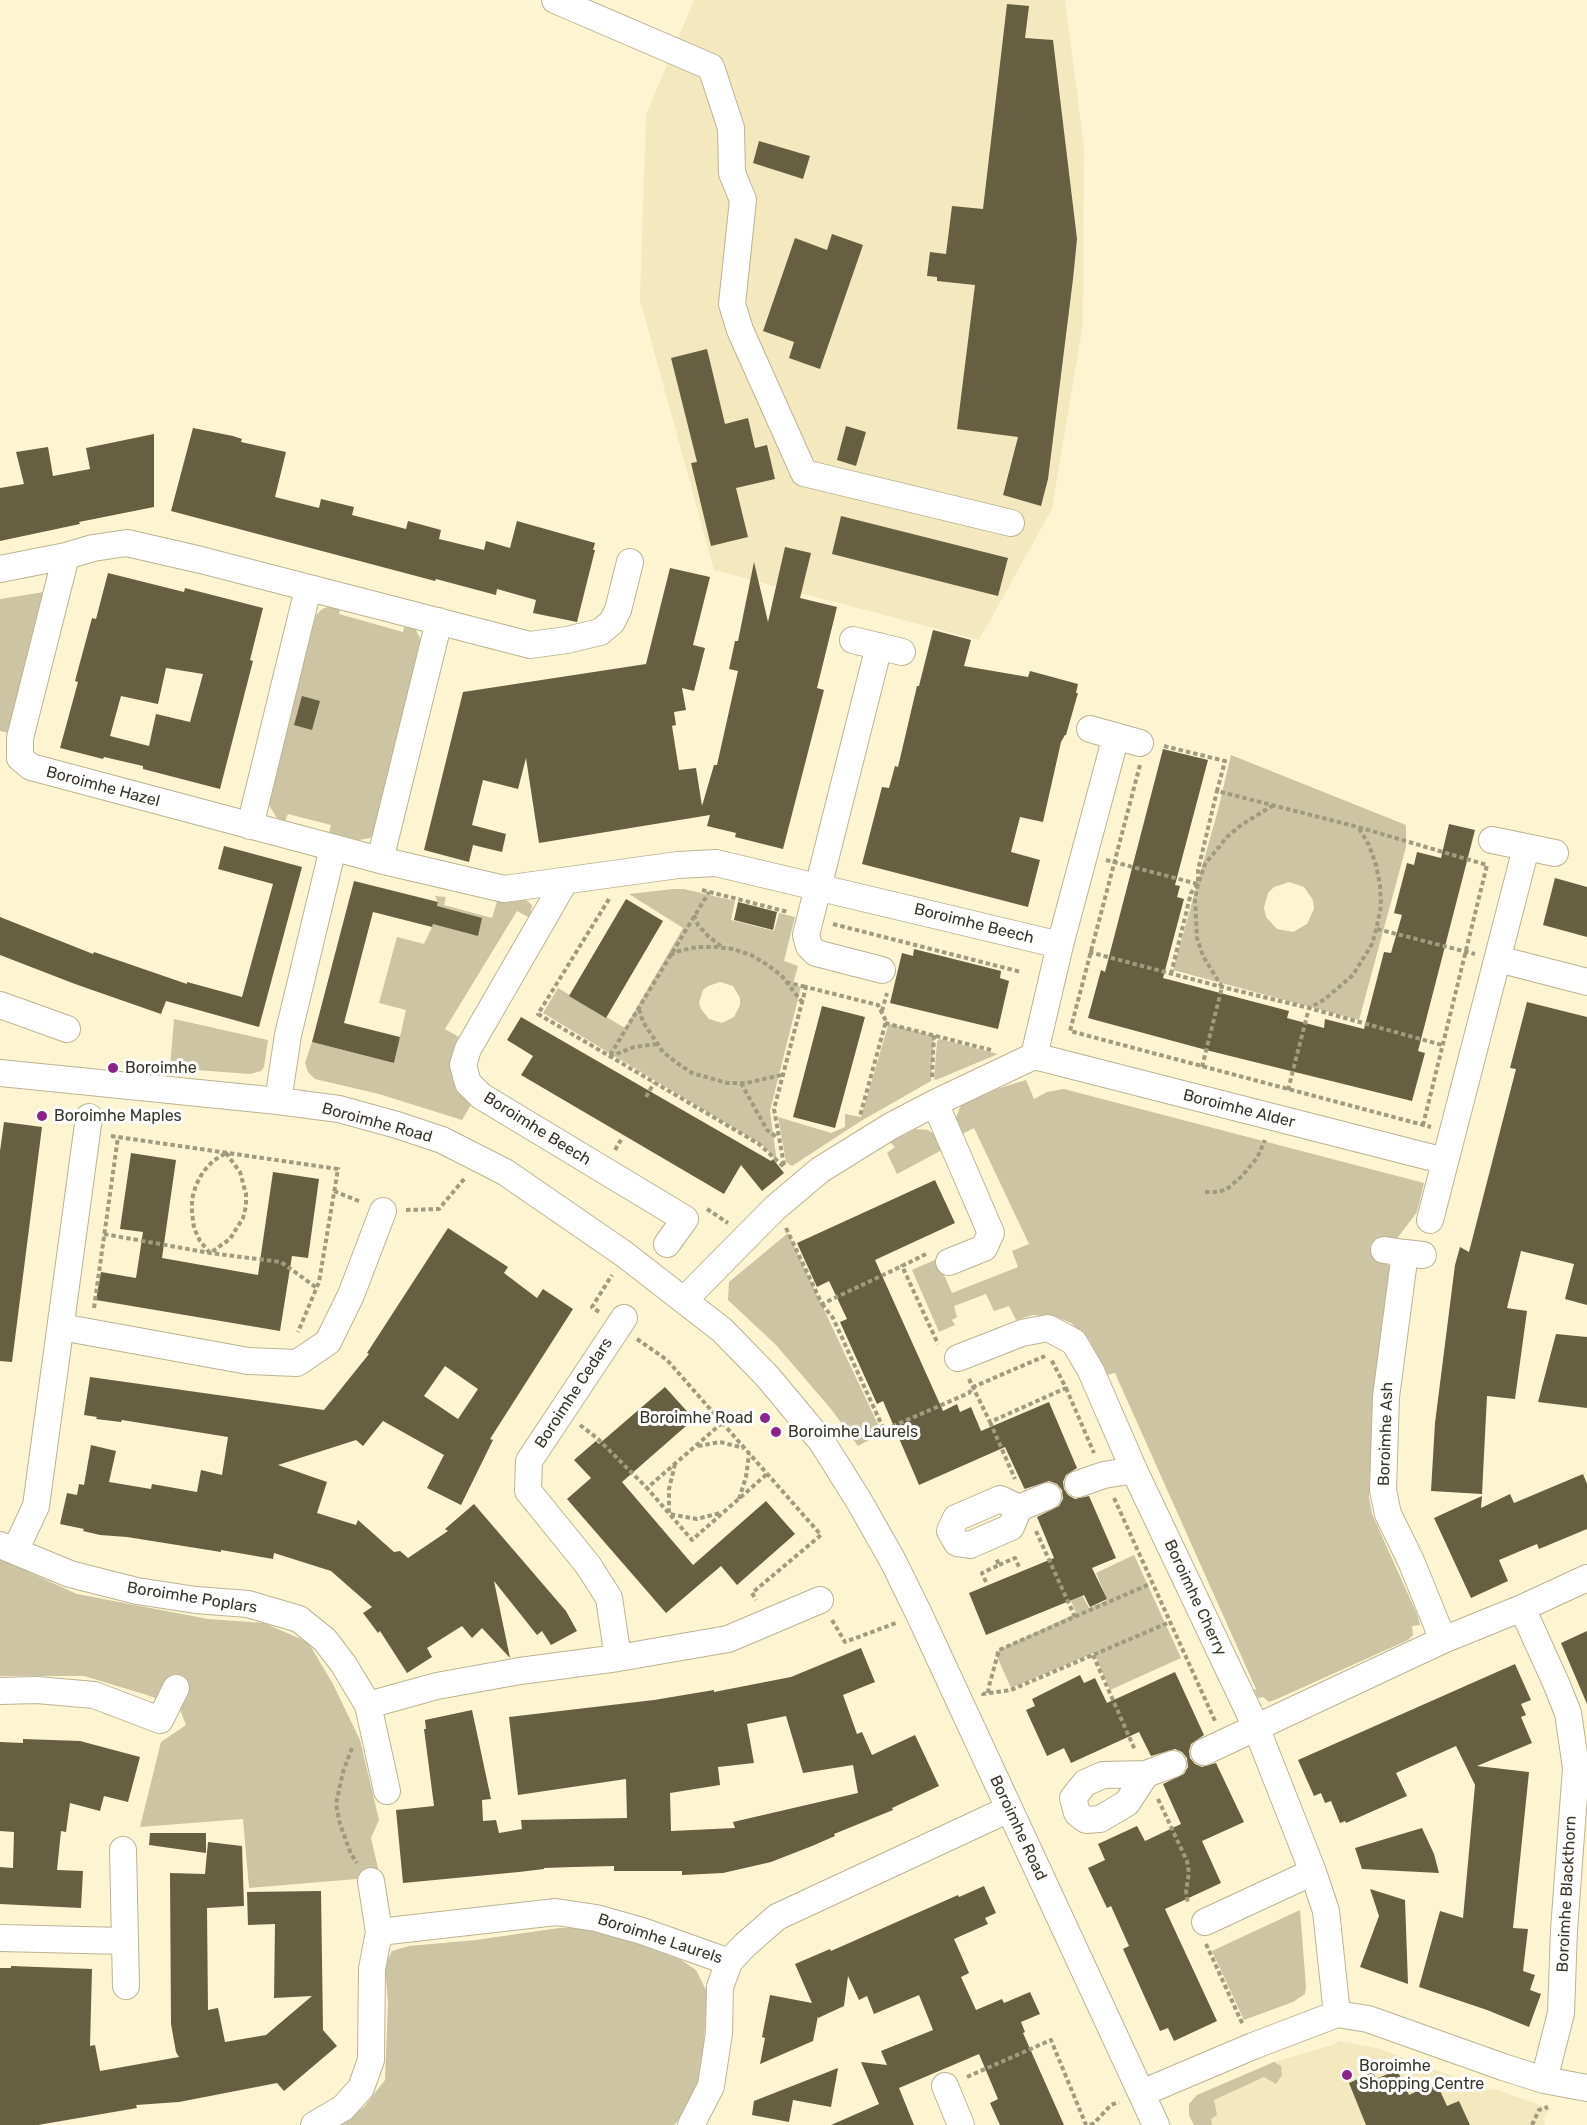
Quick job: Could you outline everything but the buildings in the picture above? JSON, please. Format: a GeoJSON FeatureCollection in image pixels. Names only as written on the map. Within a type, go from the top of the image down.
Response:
{"type":"FeatureCollection","features":[{"type":"Feature","properties":{"kind":"street"},"geometry":{"type":"LineString","coordinates":[[555,0],[711,67],[731,128],[732,173],[743,200],[732,304],[740,330],[804,473],[1011,523]]}},
{"type":"Feature","properties":{"kind":"street"},"geometry":{"type":"LineString","coordinates":[[0,569],[66,556],[93,548],[127,543],[530,645],[567,640],[600,632],[612,622],[618,610],[630,562]]}},
{"type":"Feature","properties":{"kind":"street","name":"Boroimhe Hazel"},"geometry":{"type":"LineString","coordinates":[[66,556],[20,738],[20,758],[31,767],[333,848],[504,889]]}},
{"type":"Feature","properties":{"kind":"street"},"geometry":{"type":"LineString","coordinates":[[250,826],[308,589]]}},
{"type":"Feature","properties":{"kind":"street"},"geometry":{"type":"LineString","coordinates":[[380,860],[439,621]]}},
{"type":"Feature","properties":{"kind":"street"},"geometry":{"type":"LineString","coordinates":[[854,640],[890,649],[806,934],[809,946],[816,952],[882,969]]}},
{"type":"Feature","properties":{"kind":"street"},"geometry":{"type":"LineString","coordinates":[[684,1300],[771,1212],[820,1170],[891,1126],[933,1093],[1034,1056],[1084,855],[1139,745],[1090,729]]}},
{"type":"Feature","properties":{"kind":"street"},"geometry":{"type":"LineString","coordinates":[[1492,840],[1555,854]]}},
{"type":"Feature","properties":{"kind":"street"},"geometry":{"type":"LineString","coordinates":[[278,1101],[288,1035],[333,848]]}},
{"type":"Feature","properties":{"kind":"street"},"geometry":{"type":"LineString","coordinates":[[1430,1220],[1526,848]]}},
{"type":"Feature","properties":{"kind":"street","name":"Boroimhe Beech"},"geometry":{"type":"LineString","coordinates":[[504,889],[678,864],[716,863],[1060,945]]}},
{"type":"Feature","properties":{"kind":"street","name":"Boroimhe Beech"},"geometry":{"type":"LineString","coordinates":[[565,881],[468,1049],[463,1065],[468,1083],[481,1096],[685,1219],[668,1244]]}},
{"type":"Feature","properties":{"kind":"street"},"geometry":{"type":"LineString","coordinates":[[1498,959],[1587,981]]}},
{"type":"Feature","properties":{"kind":"street"},"geometry":{"type":"LineString","coordinates":[[0,1005],[67,1029]]}},
{"type":"Feature","properties":{"kind":"street","name":"Boroimhe Alder"},"geometry":{"type":"LineString","coordinates":[[1034,1056],[1445,1161]]}},
{"type":"Feature","properties":{"kind":"street","name":"Boroimhe Road"},"geometry":{"type":"LineString","coordinates":[[0,1073],[339,1109],[442,1140],[505,1172],[624,1254],[722,1330],[767,1376],[822,1442],[859,1501],[919,1614],[1156,2125]]}},
{"type":"Feature","properties":{"kind":"street"},"geometry":{"type":"LineString","coordinates":[[933,1093],[991,1233],[984,1248],[949,1262]]}},
{"type":"Feature","properties":{"kind":"street"},"geometry":{"type":"LineString","coordinates":[[8,1548],[36,1506],[88,1125]]}},
{"type":"Feature","properties":{"kind":"street"},"geometry":{"type":"LineString","coordinates":[[61,1327],[248,1361],[297,1363],[328,1342],[351,1295],[383,1211]]}},
{"type":"Feature","properties":{"kind":"street","name":"Boroimhe Ash"},"geometry":{"type":"LineString","coordinates":[[1404,1253],[1386,1397],[1383,1490],[1388,1514],[1412,1561],[1443,1640]]}},
{"type":"Feature","properties":{"kind":"street","name":"Boroimhe Cedars"},"geometry":{"type":"LineString","coordinates":[[618,1658],[609,1598],[588,1565],[528,1491],[529,1461],[621,1322]]}},
{"type":"Feature","properties":{"kind":"street","name":"Boroimhe Cherry"},"geometry":{"type":"LineString","coordinates":[[1044,1329],[1048,1328],[1074,1342],[1103,1396],[1134,1470],[1256,1727],[1326,1911],[1337,2014]]}},
{"type":"Feature","properties":{"kind":"street"},"geometry":{"type":"LineString","coordinates":[[949,1354],[1044,1329]]}},
{"type":"Feature","properties":{"kind":"street"},"geometry":{"type":"LineString","coordinates":[[1078,1484],[1104,1475],[1134,1470]]}},
{"type":"Feature","properties":{"kind":"street"},"geometry":{"type":"LineString","coordinates":[[1023,1505],[1048,1496]]}},
{"type":"Feature","properties":{"kind":"street","name":"Boroimhe Poplars"},"geometry":{"type":"LineString","coordinates":[[8,1548],[70,1574],[136,1591],[196,1600],[248,1604],[299,1619],[325,1640],[344,1665],[368,1705],[387,1791]]}},
{"type":"Feature","properties":{"kind":"street"},"geometry":{"type":"LineString","coordinates":[[1214,1747],[1443,1640],[1522,1608],[1587,1578]]}},
{"type":"Feature","properties":{"kind":"street"},"geometry":{"type":"LineString","coordinates":[[368,1705],[437,1686],[728,1639],[820,1599]]}},
{"type":"Feature","properties":{"kind":"street","name":"Boroimhe Blackthorn"},"geometry":{"type":"LineString","coordinates":[[1522,1608],[1568,1713],[1576,1768],[1563,1930],[1561,2013],[1544,2079]]}},
{"type":"Feature","properties":{"kind":"street"},"geometry":{"type":"LineString","coordinates":[[0,1692],[37,1690],[94,1695],[160,1720],[176,1688]]}},
{"type":"Feature","properties":{"kind":"street"},"geometry":{"type":"LineString","coordinates":[[1142,1766],[1173,1764]]}},
{"type":"Feature","properties":{"kind":"street","name":"Boroimhe Laurels"},"geometry":{"type":"LineString","coordinates":[[379,1932],[556,1912],[596,1918],[729,1962],[777,1917],[1009,1809]]}},
{"type":"Feature","properties":{"kind":"street"},"geometry":{"type":"LineString","coordinates":[[123,1851],[126,1986]]}},
{"type":"Feature","properties":{"kind":"street"},"geometry":{"type":"LineString","coordinates":[[1205,1922],[1313,1872]]}},
{"type":"Feature","properties":{"kind":"street"},"geometry":{"type":"LineString","coordinates":[[315,2125],[343,2108],[361,2088],[371,2060],[372,1969],[379,1932],[371,1881]]}},
{"type":"Feature","properties":{"kind":"street"},"geometry":{"type":"LineString","coordinates":[[0,1938],[124,1941]]}},
{"type":"Feature","properties":{"kind":"street"},"geometry":{"type":"LineString","coordinates":[[691,2125],[711,2086],[719,2033],[720,1987],[729,1962]]}},
{"type":"Feature","properties":{"kind":"street"},"geometry":{"type":"LineString","coordinates":[[1142,2093],[1253,2046],[1337,2014],[1368,2019],[1503,2067],[1587,2088]]}},
{"type":"Feature","properties":{"kind":"street"},"geometry":{"type":"LineString","coordinates":[[945,2086],[961,2125]]}},
{"type":"Feature","properties":{"kind":"path"},"geometry":{"type":"LineString","coordinates":[[1171,974],[1191,893],[1198,884],[1198,870],[1225,761],[1139,745],[1114,862],[1070,1031],[1452,1132]]}},
{"type":"Feature","properties":{"kind":"path"},"geometry":{"type":"LineString","coordinates":[[1217,791],[1358,827],[1487,865],[1423,1125]]}},
{"type":"Feature","properties":{"kind":"path"},"geometry":{"type":"LineString","coordinates":[[1202,1067],[1222,987],[1203,956],[1197,938],[1195,900],[1198,884],[1205,864],[1227,837],[1241,825],[1273,806]]}},
{"type":"Feature","properties":{"kind":"path"},"geometry":{"type":"LineString","coordinates":[[1288,1090],[1309,1008],[1325,999],[1353,975],[1372,944],[1377,929],[1381,906],[1380,885],[1369,845],[1358,827]]}},
{"type":"Feature","properties":{"kind":"path"},"geometry":{"type":"LineString","coordinates":[[1084,855],[1198,884]]}},
{"type":"Feature","properties":{"kind":"path"},"geometry":{"type":"LineString","coordinates":[[692,888],[1021,972]]}},
{"type":"Feature","properties":{"kind":"path"},"geometry":{"type":"LineString","coordinates":[[613,892],[538,1014],[759,1144],[784,1166]]}},
{"type":"Feature","properties":{"kind":"path"},"geometry":{"type":"LineString","coordinates":[[609,1057],[709,892]]}},
{"type":"Feature","properties":{"kind":"path"},"geometry":{"type":"LineString","coordinates":[[694,915],[708,936],[723,948]]}},
{"type":"Feature","properties":{"kind":"path"},"geometry":{"type":"LineString","coordinates":[[1377,929],[1498,959]]}},
{"type":"Feature","properties":{"kind":"path"},"geometry":{"type":"LineString","coordinates":[[1060,945],[1309,1008],[1442,1045]]}},
{"type":"Feature","properties":{"kind":"path"},"geometry":{"type":"LineString","coordinates":[[669,956],[697,947],[733,949],[766,964],[786,982],[802,1003]]}},
{"type":"Feature","properties":{"kind":"path"},"geometry":{"type":"LineString","coordinates":[[786,982],[878,1005],[885,1023],[857,1127]]}},
{"type":"Feature","properties":{"kind":"path"},"geometry":{"type":"LineString","coordinates":[[792,1170],[788,1173],[784,1166],[774,1109],[806,987]]}},
{"type":"Feature","properties":{"kind":"path"},"geometry":{"type":"LineString","coordinates":[[639,1008],[643,1022],[657,1044],[677,1064],[692,1073],[718,1081],[741,1083],[764,1080],[783,1074]]}},
{"type":"Feature","properties":{"kind":"path"},"geometry":{"type":"LineString","coordinates":[[885,1023],[999,1052]]}},
{"type":"Feature","properties":{"kind":"path"},"geometry":{"type":"LineString","coordinates":[[933,1093],[934,1035]]}},
{"type":"Feature","properties":{"kind":"path"},"geometry":{"type":"LineString","coordinates":[[609,1057],[634,1047],[657,1044]]}},
{"type":"Feature","properties":{"kind":"path"},"geometry":{"type":"LineString","coordinates":[[646,1097],[654,1083]]}},
{"type":"Feature","properties":{"kind":"path"},"geometry":{"type":"LineString","coordinates":[[741,1083],[767,1130],[778,1138]]}},
{"type":"Feature","properties":{"kind":"path"},"geometry":{"type":"LineString","coordinates":[[88,1125],[118,1137],[338,1170],[320,1282],[296,1337]]}},
{"type":"Feature","properties":{"kind":"path"},"geometry":{"type":"LineString","coordinates":[[100,1314],[94,1310],[118,1137]]}},
{"type":"Feature","properties":{"kind":"path"},"geometry":{"type":"LineString","coordinates":[[1204,1192],[1218,1192],[1227,1189],[1257,1158],[1266,1140]]}},
{"type":"Feature","properties":{"kind":"path"},"geometry":{"type":"LineString","coordinates":[[210,1253],[200,1241],[194,1227],[192,1199],[196,1185],[204,1172],[213,1161],[226,1153]]}},
{"type":"Feature","properties":{"kind":"path"},"geometry":{"type":"LineString","coordinates":[[210,1253],[230,1239],[238,1229],[246,1206],[244,1183],[234,1162],[226,1153]]}},
{"type":"Feature","properties":{"kind":"path"},"geometry":{"type":"LineString","coordinates":[[334,1191],[383,1211],[439,1209],[460,1185],[478,1157]]}},
{"type":"Feature","properties":{"kind":"path"},"geometry":{"type":"LineString","coordinates":[[771,1212],[788,1230],[822,1304],[833,1318],[884,1430],[969,1393],[973,1387],[1048,1354]]}},
{"type":"Feature","properties":{"kind":"path"},"geometry":{"type":"LineString","coordinates":[[724,1232],[735,1220]]}},
{"type":"Feature","properties":{"kind":"path"},"geometry":{"type":"LineString","coordinates":[[104,1234],[210,1253],[281,1262],[316,1288]]}},
{"type":"Feature","properties":{"kind":"path"},"geometry":{"type":"LineString","coordinates":[[822,1304],[942,1247],[949,1262]]}},
{"type":"Feature","properties":{"kind":"path"},"geometry":{"type":"LineString","coordinates":[[624,1254],[592,1307],[621,1322],[667,1360],[821,1535],[752,1593],[766,1623]]}},
{"type":"Feature","properties":{"kind":"path"},"geometry":{"type":"LineString","coordinates":[[902,1266],[949,1354],[973,1387],[990,1422],[1023,1505],[1075,1617]]}},
{"type":"Feature","properties":{"kind":"path"},"geometry":{"type":"LineString","coordinates":[[1044,1329],[1048,1354],[1066,1388],[1152,1583],[1214,1747]]}},
{"type":"Feature","properties":{"kind":"path"},"geometry":{"type":"LineString","coordinates":[[990,1422],[1066,1388]]}},
{"type":"Feature","properties":{"kind":"path"},"geometry":{"type":"LineString","coordinates":[[562,1412],[597,1438],[647,1488],[692,1540],[768,1474]]}},
{"type":"Feature","properties":{"kind":"path"},"geometry":{"type":"LineString","coordinates":[[647,1488],[722,1423]]}},
{"type":"Feature","properties":{"kind":"path"},"geometry":{"type":"LineString","coordinates":[[696,1446],[720,1442],[744,1448]]}},
{"type":"Feature","properties":{"kind":"path"},"geometry":{"type":"LineString","coordinates":[[739,1500],[746,1477],[749,1453]]}},
{"type":"Feature","properties":{"kind":"path"},"geometry":{"type":"LineString","coordinates":[[669,1514],[669,1489],[675,1464]]}},
{"type":"Feature","properties":{"kind":"path"},"geometry":{"type":"LineString","coordinates":[[669,1514],[697,1519],[725,1510]]}},
{"type":"Feature","properties":{"kind":"path"},"geometry":{"type":"LineString","coordinates":[[999,1566],[1015,1558],[1020,1569]]}},
{"type":"Feature","properties":{"kind":"path"},"geometry":{"type":"LineString","coordinates":[[986,1582],[982,1574],[993,1569]]}},
{"type":"Feature","properties":{"kind":"path"},"geometry":{"type":"LineString","coordinates":[[988,1693],[999,1650],[1152,1583]]}},
{"type":"Feature","properties":{"kind":"path"},"geometry":{"type":"LineString","coordinates":[[820,1599],[845,1642],[919,1614]]}},
{"type":"Feature","properties":{"kind":"path"},"geometry":{"type":"LineString","coordinates":[[1093,1655],[1142,1766]]}},
{"type":"Feature","properties":{"kind":"path"},"geometry":{"type":"LineString","coordinates":[[353,1747],[343,1772],[336,1804],[340,1824],[351,1854],[371,1881]]}},
{"type":"Feature","properties":{"kind":"path"},"geometry":{"type":"LineString","coordinates":[[945,2086],[1051,2040],[1088,2125],[1094,2123],[1111,2104],[1142,2093]]}},
{"type":"Feature","properties":{"kind":"path"},"geometry":{"type":"LineString","coordinates":[[1532,2125],[1539,2110],[1554,2106]]}},
{"type":"Feature","properties":{"kind":"shaded area"},"geometry":{"type":"Polygon","coordinates":[[[694,0],[1065,0],[1084,147],[1083,324],[1052,509],[979,640],[714,570],[640,300],[646,115],[694,0]]]}},
{"type":"Feature","properties":{"kind":"shaded area"},"geometry":{"type":"Polygon","coordinates":[[[44,592],[10,733],[0,731],[0,599],[44,592]]]}},
{"type":"Feature","properties":{"kind":"shaded area"},"geometry":{"type":"Polygon","coordinates":[[[341,606],[339,614],[403,632],[405,623],[415,628],[420,638],[421,647],[376,830],[370,838],[359,840],[329,833],[331,825],[288,814],[285,821],[277,818],[267,802],[316,615],[322,609],[341,606]]]}},
{"type":"Feature","properties":{"kind":"shaded area"},"geometry":{"type":"Polygon","coordinates":[[[1231,755],[1406,825],[1406,847],[1359,1020],[1173,970],[1231,755]],[[1289,882],[1274,887],[1268,893],[1264,908],[1266,917],[1277,929],[1293,932],[1307,924],[1314,909],[1313,900],[1304,887],[1289,882]]]}},
{"type":"Feature","properties":{"kind":"shaded area"},"geometry":{"type":"Polygon","coordinates":[[[684,889],[735,901],[731,920],[774,931],[779,913],[795,917],[784,961],[798,966],[793,984],[801,987],[770,1111],[777,1162],[765,1147],[543,1013],[558,988],[625,1028],[683,928],[629,894],[684,889]],[[720,982],[703,990],[699,1003],[709,1019],[722,1023],[734,1017],[740,1005],[740,998],[733,986],[720,982]]]}},
{"type":"Feature","properties":{"kind":"shaded area"},"geometry":{"type":"Polygon","coordinates":[[[435,896],[446,897],[444,905],[492,918],[498,898],[526,900],[532,905],[530,918],[517,911],[445,1029],[459,1037],[452,1054],[453,1081],[472,1103],[462,1120],[379,1094],[315,1079],[308,1072],[305,1063],[312,1042],[394,1063],[406,1010],[379,1003],[397,937],[424,944],[432,927],[438,903],[435,896]]]}},
{"type":"Feature","properties":{"kind":"shaded area"},"geometry":{"type":"Polygon","coordinates":[[[174,1019],[268,1040],[264,1067],[261,1071],[250,1074],[170,1068],[174,1019]]]}},
{"type":"Feature","properties":{"kind":"shaded area"},"geometry":{"type":"Polygon","coordinates":[[[890,1024],[932,1036],[934,1039],[931,1081],[861,1121],[792,1166],[786,1162],[778,1117],[831,1133],[845,1127],[845,1114],[861,1117],[890,1024]]]}},
{"type":"Feature","properties":{"kind":"shaded area"},"geometry":{"type":"Polygon","coordinates":[[[940,1039],[998,1054],[936,1080],[934,1079],[937,1041],[940,1039]]]}},
{"type":"Feature","properties":{"kind":"shaded area"},"geometry":{"type":"Polygon","coordinates":[[[1026,1080],[1034,1099],[1047,1092],[1064,1089],[1424,1183],[1417,1212],[1396,1240],[1378,1243],[1376,1260],[1386,1262],[1390,1268],[1373,1397],[1369,1497],[1372,1514],[1420,1625],[1412,1626],[1413,1635],[1408,1640],[1277,1699],[1269,1702],[1263,1697],[1258,1698],[1115,1373],[1107,1375],[1089,1339],[1071,1323],[1054,1316],[1033,1315],[1016,1320],[1009,1306],[994,1311],[986,1294],[954,1306],[957,1317],[952,1320],[955,1325],[939,1332],[912,1270],[937,1259],[952,1293],[1018,1267],[1012,1251],[1029,1244],[974,1128],[960,1135],[955,1120],[961,1105],[968,1098],[1026,1080]]]}},
{"type":"Feature","properties":{"kind":"shaded area"},"geometry":{"type":"Polygon","coordinates":[[[916,1129],[928,1130],[937,1136],[944,1149],[897,1174],[887,1153],[895,1147],[890,1142],[916,1129]]]}},
{"type":"Feature","properties":{"kind":"shaded area"},"geometry":{"type":"Polygon","coordinates":[[[788,1233],[882,1433],[858,1446],[831,1409],[776,1345],[728,1300],[729,1282],[788,1233]]]}},
{"type":"Feature","properties":{"kind":"shaded area"},"geometry":{"type":"Polygon","coordinates":[[[1134,1555],[1181,1658],[1110,1690],[1094,1653],[1011,1688],[995,1652],[1076,1613],[1066,1589],[1077,1585],[1089,1608],[1107,1600],[1096,1573],[1134,1555]]]}},
{"type":"Feature","properties":{"kind":"shaded area"},"geometry":{"type":"Polygon","coordinates":[[[0,1559],[77,1594],[208,1619],[264,1623],[308,1642],[333,1684],[360,1740],[379,1820],[371,1838],[380,1877],[249,1888],[243,1819],[140,1827],[161,1742],[186,1725],[179,1707],[84,1676],[0,1676],[0,1559]]]}},
{"type":"Feature","properties":{"kind":"shaded area"},"geometry":{"type":"Polygon","coordinates":[[[1300,1910],[1305,1994],[1293,2002],[1244,2020],[1212,1951],[1300,1910]]]}},
{"type":"Feature","properties":{"kind":"shaded area"},"geometry":{"type":"Polygon","coordinates":[[[559,1928],[588,1928],[681,1960],[696,1970],[707,1992],[702,2077],[689,2110],[674,2125],[339,2125],[364,2107],[385,2080],[388,2003],[385,1965],[392,1951],[409,1946],[476,1940],[559,1928]]]}},
{"type":"Feature","properties":{"kind":"shaded area","name":"Boroimhe Shopping Centre"},"geometry":{"type":"Polygon","coordinates":[[[1339,2041],[1381,2049],[1484,2088],[1498,2090],[1551,2109],[1543,2118],[1545,2125],[1194,2125],[1189,2115],[1189,2104],[1197,2095],[1274,2062],[1333,2045],[1339,2041]]]}},
{"type":"Feature","properties":{"kind":"shaded area"},"geometry":{"type":"Polygon","coordinates":[[[1274,2062],[1281,2066],[1282,2075],[1276,2084],[1264,2077],[1214,2100],[1217,2115],[1211,2119],[1212,2125],[1194,2125],[1189,2115],[1189,2104],[1197,2095],[1274,2062]]]}},
{"type":"Feature","properties":{"kind":"place","name":"Boroimhe"},"geometry":{"type":"Point","coordinates":[113,1068]}},
{"type":"Feature","properties":{"kind":"place","name":"Boroimhe Maples"},"geometry":{"type":"Point","coordinates":[42,1116]}},
{"type":"Feature","properties":{"kind":"place","name":"Boroimhe Road"},"geometry":{"type":"Point","coordinates":[765,1418]}},
{"type":"Feature","properties":{"kind":"place","name":"Boroimhe Laurels"},"geometry":{"type":"Point","coordinates":[776,1432]}},
{"type":"Feature","properties":{"kind":"place","name":"Boroimhe Shopping Centre"},"geometry":{"type":"Point","coordinates":[1347,2075]}}]}
